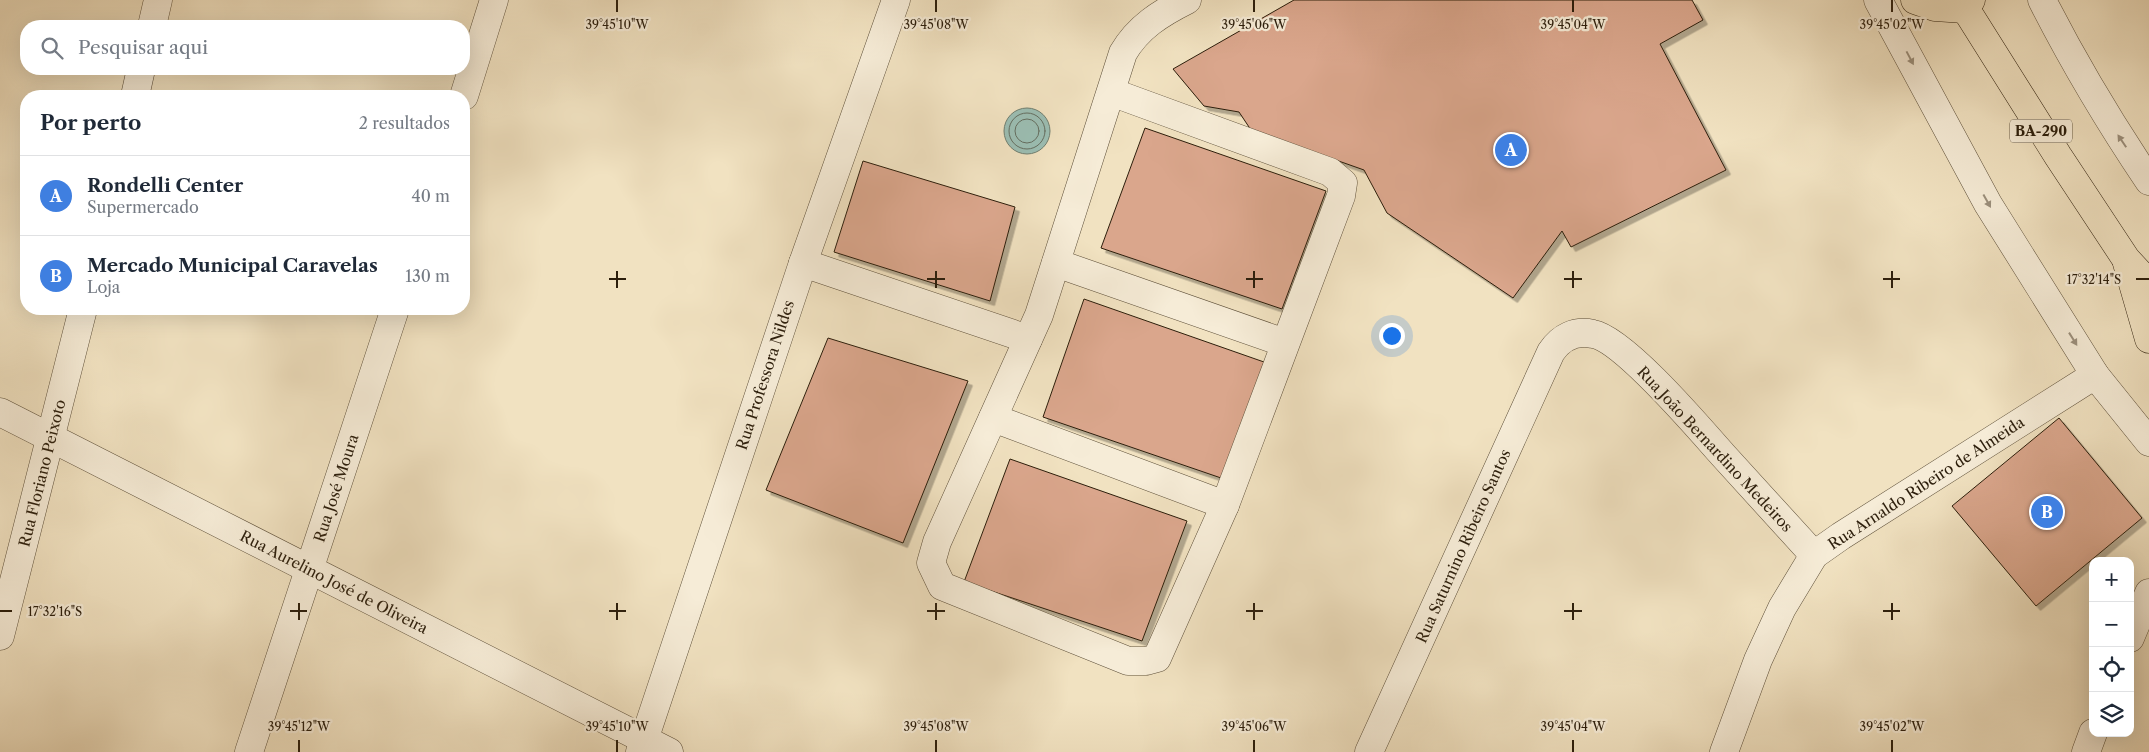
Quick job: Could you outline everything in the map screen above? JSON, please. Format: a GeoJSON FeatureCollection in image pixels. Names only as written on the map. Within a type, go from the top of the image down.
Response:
{"type":"FeatureCollection","features":[{"type":"Feature","properties":{"kind":"main road"},"geometry":{"type":"LineString","coordinates":[[1915,0],[1935,7],[1965,3]]}},
{"type":"Feature","properties":{"kind":"main road","name":"BA-290"},"geometry":{"type":"LineString","coordinates":[[1965,3],[2058,156],[2126,259],[2149,284]]}},
{"type":"Feature","properties":{"kind":"main road"},"geometry":{"type":"LineString","coordinates":[[2126,259],[2149,339]]}},
{"type":"Feature","properties":{"kind":"street"},"geometry":{"type":"LineString","coordinates":[[153,20],[158,0]]}},
{"type":"Feature","properties":{"kind":"street"},"geometry":{"type":"LineString","coordinates":[[466,90],[494,0]]}},
{"type":"Feature","properties":{"kind":"street","name":"Rua Professora Nildes"},"geometry":{"type":"LineString","coordinates":[[642,746],[803,262],[896,0]]}},
{"type":"Feature","properties":{"kind":"street"},"geometry":{"type":"LineString","coordinates":[[1111,92],[1330,172],[1343,183],[1341,196],[1225,505],[1157,658],[1146,661],[1128,661],[942,586],[931,562],[937,542],[1039,315],[1111,92],[1124,53],[1130,41],[1152,20],[1187,0]]}},
{"type":"Feature","properties":{"kind":"street"},"geometry":{"type":"LineString","coordinates":[[1878,0],[1988,204],[2095,376],[2149,442]]}},
{"type":"Feature","properties":{"kind":"street"},"geometry":{"type":"LineString","coordinates":[[2042,0],[2064,44],[2113,128],[2149,181]]}},
{"type":"Feature","properties":{"kind":"street"},"geometry":{"type":"LineString","coordinates":[[136,90],[140,75]]}},
{"type":"Feature","properties":{"kind":"street"},"geometry":{"type":"LineString","coordinates":[[803,262],[1028,339]]}},
{"type":"Feature","properties":{"kind":"street"},"geometry":{"type":"LineString","coordinates":[[1056,262],[1285,343]]}},
{"type":"Feature","properties":{"kind":"street","name":"Rua Floriano Peixoto"},"geometry":{"type":"LineString","coordinates":[[0,636],[82,315]]}},
{"type":"Feature","properties":{"kind":"street","name":"Rua José Moura"},"geometry":{"type":"LineString","coordinates":[[250,752],[393,315]]}},
{"type":"Feature","properties":{"kind":"street","name":"Rua João Bernardino Medeiros"},"geometry":{"type":"LineString","coordinates":[[1558,341],[1574,333],[1594,334],[1611,342],[1663,389],[1814,555]]}},
{"type":"Feature","properties":{"kind":"street","name":"Rua Saturnino Ribeiro Santos"},"geometry":{"type":"LineString","coordinates":[[1369,752],[1551,352],[1558,341]]}},
{"type":"Feature","properties":{"kind":"street","name":"Rua Arnaldo Ribeiro de Almeida"},"geometry":{"type":"LineString","coordinates":[[1724,752],[1758,660],[1782,608],[1814,555],[1841,536],[2095,376]]}},
{"type":"Feature","properties":{"kind":"street","name":"Rua Aurelino José de Oliveira"},"geometry":{"type":"LineString","coordinates":[[0,412],[309,570],[642,746],[669,752]]}},
{"type":"Feature","properties":{"kind":"street"},"geometry":{"type":"LineString","coordinates":[[993,418],[1225,505]]}},
{"type":"Feature","properties":{"kind":"street"},"geometry":{"type":"LineString","coordinates":[[2134,629],[2149,593]]}},
{"type":"Feature","properties":{"kind":"street"},"geometry":{"type":"LineString","coordinates":[[2086,752],[2092,737]]}},
{"type":"Feature","properties":{"kind":"water"},"geometry":{"type":"Polygon","coordinates":[[[1022,108],[1032,108],[1046,118],[1050,131],[1046,144],[1040,150],[1032,154],[1022,154],[1008,144],[1004,136],[1004,126],[1014,112],[1022,108]]]}},
{"type":"Feature","properties":{"kind":"building"},"geometry":{"type":"Polygon","coordinates":[[[1294,0],[1692,0],[1703,20],[1660,44],[1726,170],[1571,247],[1562,231],[1513,298],[1387,213],[1364,170],[1251,130],[1239,112],[1204,106],[1173,69],[1294,0]]]}},
{"type":"Feature","properties":{"kind":"building"},"geometry":{"type":"Polygon","coordinates":[[[1145,128],[1326,191],[1282,309],[1101,248],[1145,128]]]}},
{"type":"Feature","properties":{"kind":"building"},"geometry":{"type":"Polygon","coordinates":[[[863,161],[1015,207],[990,301],[834,252],[863,161]]]}},
{"type":"Feature","properties":{"kind":"building"},"geometry":{"type":"Polygon","coordinates":[[[1084,299],[1264,362],[1224,479],[1043,417],[1084,299]]]}},
{"type":"Feature","properties":{"kind":"building"},"geometry":{"type":"Polygon","coordinates":[[[828,338],[968,381],[903,543],[766,490],[828,338]]]}},
{"type":"Feature","properties":{"kind":"building"},"geometry":{"type":"Polygon","coordinates":[[[2059,418],[2142,518],[2095,557],[2089,557],[2089,562],[2036,606],[1952,506],[2059,418]]]}},
{"type":"Feature","properties":{"kind":"building"},"geometry":{"type":"Polygon","coordinates":[[[1010,459],[1187,521],[1142,641],[964,582],[1010,459]]]}},
{"type":"Feature","properties":{"kind":"place","name":"Rondelli Center"},"geometry":{"type":"Point","coordinates":[1511,150]}},
{"type":"Feature","properties":{"kind":"place","name":"Mercado Municipal Caravelas"},"geometry":{"type":"Point","coordinates":[2047,512]}}]}
